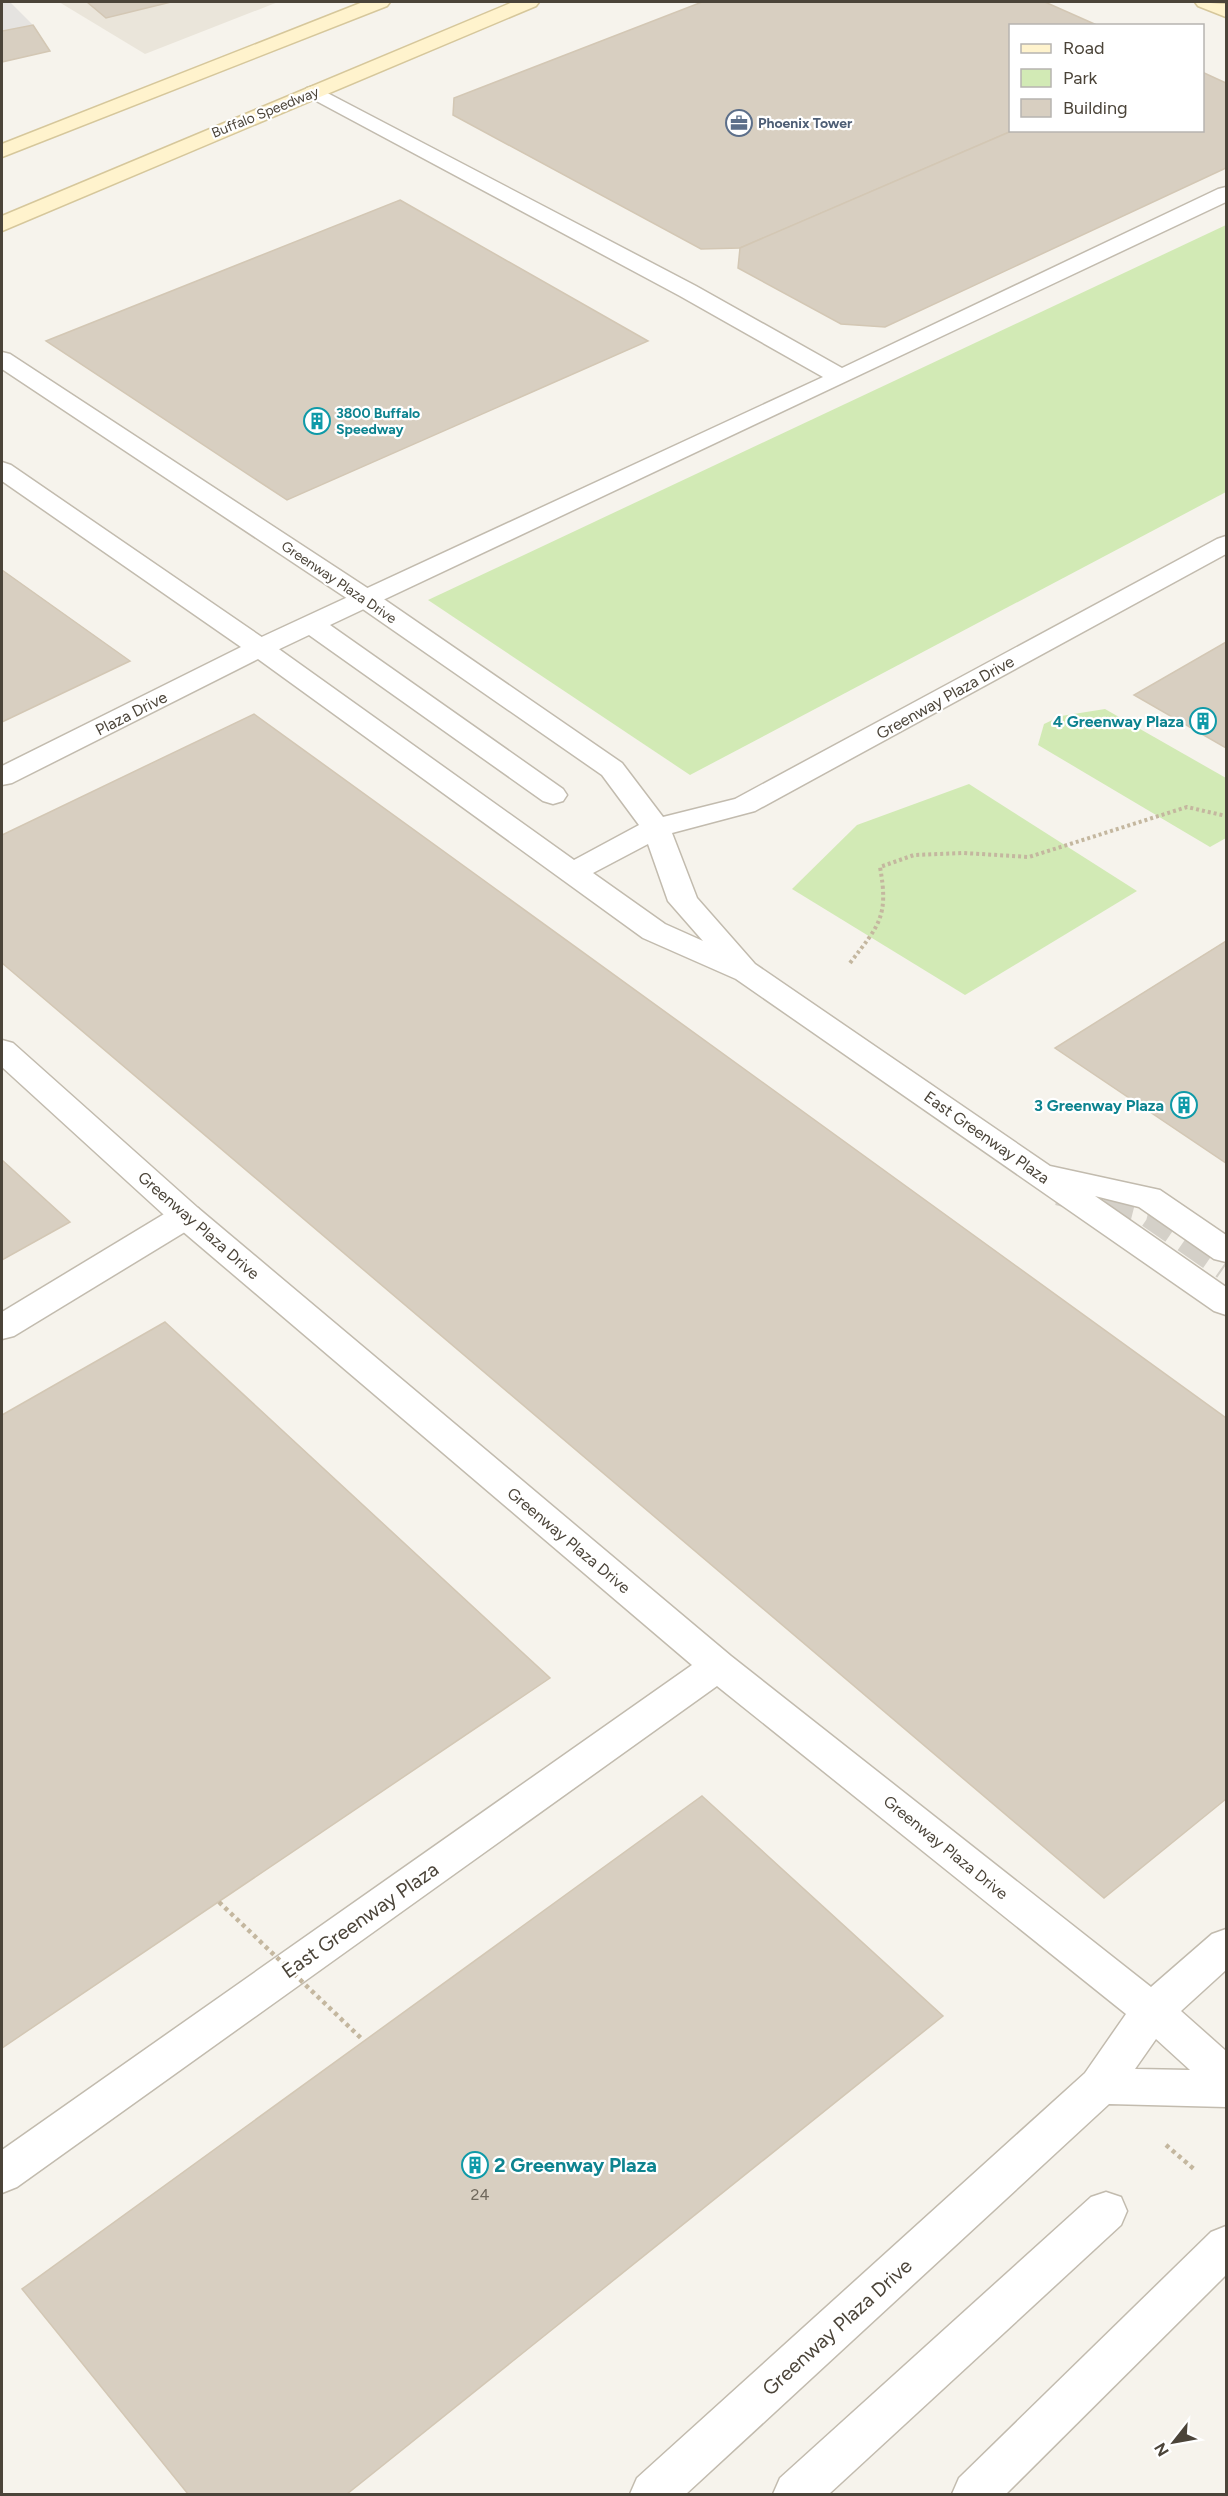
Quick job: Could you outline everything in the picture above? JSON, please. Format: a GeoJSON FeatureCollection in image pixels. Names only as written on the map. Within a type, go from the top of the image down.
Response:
{"type":"FeatureCollection","features":[{"type":"Feature","properties":{"kind":"main road"},"geometry":{"type":"LineString","coordinates":[[2,151],[380,2]]}},
{"type":"Feature","properties":{"kind":"main road","name":"Buffalo Speedway"},"geometry":{"type":"LineString","coordinates":[[2,224],[120,172],[529,2]]}},
{"type":"Feature","properties":{"kind":"main road"},"geometry":{"type":"LineString","coordinates":[[1205,2],[1227,11]]}},
{"type":"Feature","properties":{"kind":"street"},"geometry":{"type":"LineString","coordinates":[[314,92],[688,291],[841,377]]}},
{"type":"Feature","properties":{"kind":"street","name":"Plaza Drive"},"geometry":{"type":"LineString","coordinates":[[2,777],[260,648],[1227,194]]}},
{"type":"Feature","properties":{"kind":"street","name":"Greenway Plaza Drive"},"geometry":{"type":"LineString","coordinates":[[2,359],[366,598],[612,769],[656,828],[683,901],[747,972]]}},
{"type":"Feature","properties":{"kind":"street"},"geometry":{"type":"LineString","coordinates":[[2,470],[260,648],[654,931],[747,972]]}},
{"type":"Feature","properties":{"kind":"street","name":"Greenway Plaza Drive"},"geometry":{"type":"LineString","coordinates":[[571,873],[656,828],[745,806],[1227,544]]}},
{"type":"Feature","properties":{"kind":"street"},"geometry":{"type":"LineString","coordinates":[[311,624],[554,795]]}},
{"type":"Feature","properties":{"kind":"street","name":"East Greenway Plaza"},"geometry":{"type":"LineString","coordinates":[[747,972],[1227,1303]]}},
{"type":"Feature","properties":{"kind":"street","name":"Greenway Plaza Drive"},"geometry":{"type":"LineString","coordinates":[[2,1050],[186,1216],[718,1666],[1152,2011],[1227,2076]]}},
{"type":"Feature","properties":{"kind":"street"},"geometry":{"type":"LineString","coordinates":[[1038,1172],[1149,1198],[1227,1251]]}},
{"type":"Feature","properties":{"kind":"street"},"geometry":{"type":"LineString","coordinates":[[2,1327],[186,1216]]}},
{"type":"Feature","properties":{"kind":"street","name":"East Greenway Plaza"},"geometry":{"type":"LineString","coordinates":[[2,2174],[718,1666]]}},
{"type":"Feature","properties":{"kind":"street","name":"Greenway Plaza Drive"},"geometry":{"type":"LineString","coordinates":[[653,2494],[1100,2086],[1152,2011],[1227,1946]]}},
{"type":"Feature","properties":{"kind":"street"},"geometry":{"type":"LineString","coordinates":[[1100,2086],[1227,2089]]}},
{"type":"Feature","properties":{"kind":"street"},"geometry":{"type":"LineString","coordinates":[[796,2494],[1106,2211]]}},
{"type":"Feature","properties":{"kind":"street"},"geometry":{"type":"LineString","coordinates":[[975,2494],[1227,2246]]}},
{"type":"Feature","properties":{"kind":"path"},"geometry":{"type":"LineString","coordinates":[[850,963],[882,919],[886,899],[880,867],[914,855],[964,853],[1029,857],[1187,807],[1227,816]]}},
{"type":"Feature","properties":{"kind":"path"},"geometry":{"type":"LineString","coordinates":[[219,1902],[363,2040]]}},
{"type":"Feature","properties":{"kind":"path"},"geometry":{"type":"LineString","coordinates":[[1161,2141],[1195,2170]]}},
{"type":"Feature","properties":{"kind":"shaded area"},"geometry":{"type":"Polygon","coordinates":[[[2,2],[10,2],[33,25],[2,31],[2,2]]]}},
{"type":"Feature","properties":{"kind":"shaded area"},"geometry":{"type":"Polygon","coordinates":[[[59,2],[278,2],[145,54],[59,2]]]}},
{"type":"Feature","properties":{"kind":"green space"},"geometry":{"type":"Polygon","coordinates":[[[1226,225],[1226,492],[690,775],[428,600],[1226,225]]]}},
{"type":"Feature","properties":{"kind":"green space"},"geometry":{"type":"Polygon","coordinates":[[[1105,709],[1226,778],[1226,838],[1210,847],[1038,745],[1044,724],[1061,716],[1105,709]]]}},
{"type":"Feature","properties":{"kind":"green space"},"geometry":{"type":"Polygon","coordinates":[[[969,784],[1137,891],[965,995],[792,889],[857,825],[969,784]]]}},
{"type":"Feature","properties":{"kind":"building"},"geometry":{"type":"Polygon","coordinates":[[[87,2],[171,2],[106,18],[87,2]]]}},
{"type":"Feature","properties":{"kind":"building","name":"Phoenix Tower"},"geometry":{"type":"Polygon","coordinates":[[[702,2],[1045,2],[1094,24],[1009,24],[1009,132],[740,248],[701,249],[453,115],[454,98],[702,2]]]}},
{"type":"Feature","properties":{"kind":"building"},"geometry":{"type":"Polygon","coordinates":[[[33,25],[50,51],[2,62],[2,31],[33,25]]]}},
{"type":"Feature","properties":{"kind":"building"},"geometry":{"type":"Polygon","coordinates":[[[1204,73],[1226,83],[1226,168],[885,327],[841,324],[738,268],[740,248],[1009,132],[1204,132],[1204,73]]]}},
{"type":"Feature","properties":{"kind":"building","name":"3800 Buffalo Speedway"},"geometry":{"type":"Polygon","coordinates":[[[400,200],[648,341],[287,500],[46,341],[400,200]]]}},
{"type":"Feature","properties":{"kind":"building"},"geometry":{"type":"Polygon","coordinates":[[[2,570],[130,661],[2,722],[2,570]]]}},
{"type":"Feature","properties":{"kind":"building","name":"4 Greenway Plaza"},"geometry":{"type":"Polygon","coordinates":[[[1226,642],[1226,748],[1134,695],[1226,642]]]}},
{"type":"Feature","properties":{"kind":"building"},"geometry":{"type":"Polygon","coordinates":[[[254,714],[1226,1418],[1226,1799],[1104,1898],[2,963],[2,835],[254,714]]]}},
{"type":"Feature","properties":{"kind":"building","name":"3 Greenway Plaza"},"geometry":{"type":"Polygon","coordinates":[[[1226,941],[1226,1163],[1055,1048],[1226,941]]]}},
{"type":"Feature","properties":{"kind":"building"},"geometry":{"type":"Polygon","coordinates":[[[2,1160],[70,1222],[2,1260],[2,1160]]]}},
{"type":"Feature","properties":{"kind":"building"},"geometry":{"type":"Polygon","coordinates":[[[165,1322],[550,1678],[2,2048],[2,1415],[165,1322]]]}},
{"type":"Feature","properties":{"kind":"building","name":"2 Greenway Plaza"},"geometry":{"type":"Polygon","coordinates":[[[702,1796],[943,2016],[347,2494],[188,2494],[22,2289],[702,1796]]]}},
{"type":"Feature","properties":{"kind":"tunnel"},"geometry":{"type":"LineString","coordinates":[[1059,1190],[1151,1213],[1226,1265]]}},
{"type":"Feature","properties":{"kind":"place","name":"Phoenix Tower"},"geometry":{"type":"Point","coordinates":[739,123]}},
{"type":"Feature","properties":{"kind":"place","name":"3800 Buffalo Speedway"},"geometry":{"type":"Point","coordinates":[317,421]}},
{"type":"Feature","properties":{"kind":"place","name":"4 Greenway Plaza"},"geometry":{"type":"Point","coordinates":[1203,721]}},
{"type":"Feature","properties":{"kind":"place","name":"3 Greenway Plaza"},"geometry":{"type":"Point","coordinates":[1184,1105]}},
{"type":"Feature","properties":{"kind":"place","name":"2 Greenway Plaza"},"geometry":{"type":"Point","coordinates":[475,2165]}}]}
